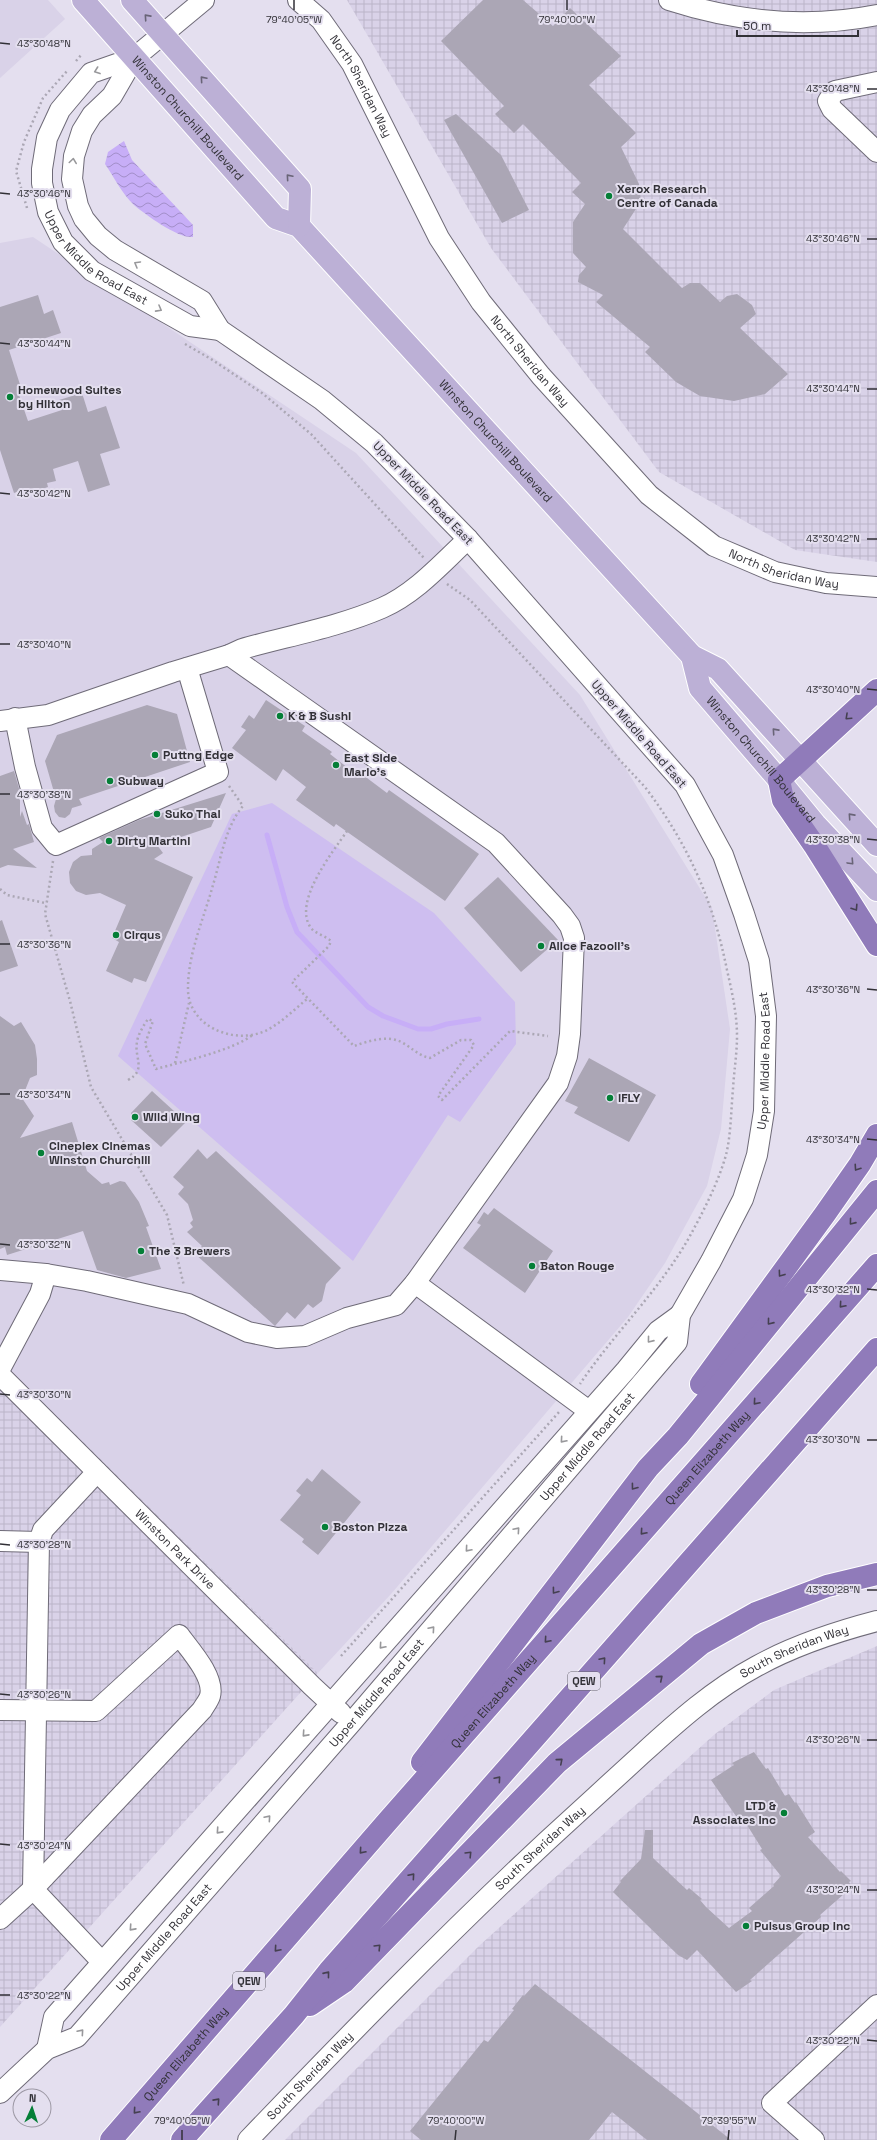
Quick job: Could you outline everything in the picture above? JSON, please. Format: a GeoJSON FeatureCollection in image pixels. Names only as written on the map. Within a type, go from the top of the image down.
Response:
{"type":"FeatureCollection","features":[{"type":"Feature","properties":{"kind":"highway"},"geometry":{"type":"LineString","coordinates":[[877,690],[779,780],[783,800],[814,845],[877,945]]}},
{"type":"Feature","properties":{"kind":"highway"},"geometry":{"type":"LineString","coordinates":[[648,1468],[669,1430],[825,1214],[860,1164],[877,1135]]}},
{"type":"Feature","properties":{"kind":"highway"},"geometry":{"type":"LineString","coordinates":[[387,1822],[416,1768],[648,1468],[678,1436],[877,1192]]}},
{"type":"Feature","properties":{"kind":"highway","name":"Queen Elizabeth Way"},"geometry":{"type":"LineString","coordinates":[[111,2140],[387,1822],[877,1265]]}},
{"type":"Feature","properties":{"kind":"highway","name":"QEW"},"geometry":{"type":"LineString","coordinates":[[182,2140],[294,2016],[339,1959],[877,1349]]}},
{"type":"Feature","properties":{"kind":"highway"},"geometry":{"type":"LineString","coordinates":[[294,2016],[344,1982],[557,1763],[701,1644],[756,1613],[827,1586],[877,1574]]}},
{"type":"Feature","properties":{"kind":"main road","name":"Winston Churchill Boulevard"},"geometry":{"type":"LineString","coordinates":[[83,0],[149,45],[300,189],[299,226]]}},
{"type":"Feature","properties":{"kind":"main road","name":"Winston Churchill Boulevard"},"geometry":{"type":"LineString","coordinates":[[132,0],[149,45],[276,218],[299,226],[692,656],[718,669],[877,845]]}},
{"type":"Feature","properties":{"kind":"main road","name":"Winston Churchill Boulevard"},"geometry":{"type":"LineString","coordinates":[[692,656],[700,688],[815,824],[877,890]]}},
{"type":"Feature","properties":{"kind":"street"},"geometry":{"type":"LineString","coordinates":[[149,45],[204,0]]}},
{"type":"Feature","properties":{"kind":"street","name":"North Sheridan Way"},"geometry":{"type":"LineString","coordinates":[[298,0],[321,20],[352,64],[439,238],[481,302],[541,376],[649,495],[714,546],[775,572],[826,583],[877,587]]}},
{"type":"Feature","properties":{"kind":"street"},"geometry":{"type":"LineString","coordinates":[[669,0],[732,17],[798,23],[825,22],[877,15]]}},
{"type":"Feature","properties":{"kind":"street","name":"Upper Middle Road East"},"geometry":{"type":"LineString","coordinates":[[149,45],[91,73],[60,110],[47,138],[42,169],[42,183],[48,212],[63,242],[92,271],[190,326],[220,330]]}},
{"type":"Feature","properties":{"kind":"street","name":"Upper Middle Road East"},"geometry":{"type":"LineString","coordinates":[[0,2093],[47,2049],[76,2037],[352,1722],[677,1342],[680,1315],[711,1261],[743,1199],[757,1154],[764,1111],[766,1016],[760,961],[723,855],[686,786],[468,539],[374,443],[340,414],[281,370],[220,330],[202,301],[133,262],[105,243],[89,227],[78,206],[72,179],[73,161],[77,143],[82,131],[92,115],[112,96],[149,45]]}},
{"type":"Feature","properties":{"kind":"street"},"geometry":{"type":"LineString","coordinates":[[876,83],[835,91],[828,101],[832,109],[877,152]]}},
{"type":"Feature","properties":{"kind":"street"},"geometry":{"type":"LineString","coordinates":[[187,668],[218,772],[56,845],[42,828],[25,767],[8,719],[48,714],[187,668],[229,655],[242,649],[344,621],[383,607],[417,586],[468,539]]}},
{"type":"Feature","properties":{"kind":"street"},"geometry":{"type":"LineString","coordinates":[[0,1270],[46,1274],[87,1281],[188,1304],[248,1332],[277,1338],[305,1336],[347,1318],[396,1305],[415,1283],[558,1083],[567,1056],[570,1034],[574,938],[570,926],[496,843],[229,655]]}},
{"type":"Feature","properties":{"kind":"street"},"geometry":{"type":"LineString","coordinates":[[0,1369],[40,1294],[46,1274]]}},
{"type":"Feature","properties":{"kind":"street"},"geometry":{"type":"LineString","coordinates":[[415,1283],[589,1411]]}},
{"type":"Feature","properties":{"kind":"street","name":"Upper Middle Road East"},"geometry":{"type":"LineString","coordinates":[[47,2049],[54,2018],[102,1962],[331,1704],[658,1331],[680,1315]]}},
{"type":"Feature","properties":{"kind":"street","name":"Winston Park Drive"},"geometry":{"type":"LineString","coordinates":[[0,1375],[331,1704],[352,1722]]}},
{"type":"Feature","properties":{"kind":"street"},"geometry":{"type":"LineString","coordinates":[[97,1472],[43,1530],[39,1542],[33,1889],[102,1962]]}},
{"type":"Feature","properties":{"kind":"street"},"geometry":{"type":"LineString","coordinates":[[0,1541],[39,1542]]}},
{"type":"Feature","properties":{"kind":"street","name":"South Sheridan Way"},"geometry":{"type":"LineString","coordinates":[[248,2140],[415,1967],[500,1885],[670,1728],[719,1689],[756,1666],[796,1647],[838,1631],[877,1621]]}},
{"type":"Feature","properties":{"kind":"street"},"geometry":{"type":"LineString","coordinates":[[0,1710],[96,1711],[179,1636],[204,1670],[211,1685],[210,1696],[202,1710],[33,1889],[0,1919]]}},
{"type":"Feature","properties":{"kind":"street"},"geometry":{"type":"LineString","coordinates":[[814,2140],[772,2103],[877,2005]]}},
{"type":"Feature","properties":{"kind":"path"},"geometry":{"type":"LineString","coordinates":[[75,62],[82,54]]}},
{"type":"Feature","properties":{"kind":"path"},"geometry":{"type":"LineString","coordinates":[[28,209],[16,171],[24,142],[43,98],[70,68]]}},
{"type":"Feature","properties":{"kind":"path"},"geometry":{"type":"LineString","coordinates":[[184,344],[212,359],[262,393],[311,434],[414,544],[449,588],[470,600],[645,787],[662,809],[688,852],[703,884],[721,939],[734,1002],[737,1036],[726,1154],[716,1181],[693,1230],[673,1264],[593,1365],[571,1398],[535,1441],[341,1656]]}},
{"type":"Feature","properties":{"kind":"path"},"geometry":{"type":"LineString","coordinates":[[175,1063],[189,1003],[188,988],[193,954],[230,828],[243,806],[218,772]]}},
{"type":"Feature","properties":{"kind":"path"},"geometry":{"type":"LineString","coordinates":[[347,831],[318,874],[310,890],[308,922],[312,928],[331,941],[329,946],[292,982],[307,999],[354,1046],[375,1039],[393,1039],[402,1042],[424,1057],[430,1058],[461,1040],[471,1040],[474,1045],[438,1096],[442,1100],[510,1031],[548,1036]]}},
{"type":"Feature","properties":{"kind":"path"},"geometry":{"type":"LineString","coordinates":[[56,845],[45,914],[70,1001],[91,1087],[167,1215],[188,1304]]}},
{"type":"Feature","properties":{"kind":"path"},"geometry":{"type":"LineString","coordinates":[[0,889],[7,895],[46,903]]}},
{"type":"Feature","properties":{"kind":"path"},"geometry":{"type":"LineString","coordinates":[[189,1003],[196,1015],[206,1025],[234,1035],[255,1034],[268,1030],[307,999]]}},
{"type":"Feature","properties":{"kind":"path"},"geometry":{"type":"LineString","coordinates":[[128,1080],[134,1077],[139,1069],[137,1042],[148,1019],[153,1021],[145,1044],[156,1069],[247,1040],[255,1034]]}},
{"type":"Feature","properties":{"kind":"shaded area"},"geometry":{"type":"Polygon","coordinates":[[[0,0],[48,0],[65,19],[0,78],[0,0]]]}},
{"type":"Feature","properties":{"kind":"shaded area"},"geometry":{"type":"Polygon","coordinates":[[[347,0],[877,0],[877,562],[795,550],[659,472],[491,248],[347,0]]]}},
{"type":"Feature","properties":{"kind":"shaded area"},"geometry":{"type":"Polygon","coordinates":[[[33,237],[356,453],[580,695],[712,908],[730,1029],[721,1129],[707,1186],[665,1263],[628,1317],[391,1594],[318,1673],[0,1360],[0,243],[33,237]]]}},
{"type":"Feature","properties":{"kind":"shaded area"},"geometry":{"type":"Polygon","coordinates":[[[272,803],[434,913],[515,1002],[516,1044],[460,1122],[448,1115],[353,1261],[118,1056],[232,814],[272,803]]]}},
{"type":"Feature","properties":{"kind":"shaded area"},"geometry":{"type":"Polygon","coordinates":[[[0,1360],[318,1673],[0,2027],[0,1360]]]}},
{"type":"Feature","properties":{"kind":"shaded area"},"geometry":{"type":"Polygon","coordinates":[[[877,1646],[877,2140],[285,2140],[480,1945],[715,1734],[774,1690],[877,1646]]]}},
{"type":"Feature","properties":{"kind":"water"},"geometry":{"type":"Polygon","coordinates":[[[124,141],[132,160],[193,225],[193,237],[187,237],[180,234],[154,220],[134,205],[122,191],[105,164],[108,152],[124,141]]]}},
{"type":"Feature","properties":{"kind":"building","name":"Xerox Research Centre of Canada"},"geometry":{"type":"Polygon","coordinates":[[[483,0],[523,0],[553,26],[570,8],[621,56],[589,85],[636,133],[621,147],[639,184],[641,201],[623,229],[682,288],[690,283],[700,283],[720,302],[727,296],[737,294],[752,305],[756,314],[740,328],[788,374],[765,394],[734,401],[700,396],[676,382],[645,352],[650,347],[596,302],[603,295],[578,282],[579,275],[586,267],[573,253],[573,222],[585,204],[572,192],[581,183],[523,124],[514,133],[495,114],[504,106],[441,41],[483,0]]]}},
{"type":"Feature","properties":{"kind":"building"},"geometry":{"type":"Polygon","coordinates":[[[456,114],[501,155],[529,210],[502,223],[444,120],[456,114]]]}},
{"type":"Feature","properties":{"kind":"building","name":"Homewood Suites by Hilton"},"geometry":{"type":"Polygon","coordinates":[[[38,295],[44,314],[53,310],[61,333],[9,350],[23,394],[19,395],[28,421],[62,410],[59,400],[82,393],[88,412],[106,406],[120,448],[100,454],[110,485],[88,492],[78,461],[53,469],[56,481],[47,483],[48,487],[24,495],[22,490],[14,493],[0,450],[0,307],[38,295]]]}},
{"type":"Feature","properties":{"kind":"building"},"geometry":{"type":"Polygon","coordinates":[[[266,700],[305,726],[302,731],[332,752],[330,754],[353,772],[355,769],[387,793],[389,790],[479,854],[445,901],[336,824],[334,827],[296,800],[306,787],[283,769],[276,781],[232,748],[246,730],[241,727],[249,715],[254,719],[266,700]]]}},
{"type":"Feature","properties":{"kind":"building"},"geometry":{"type":"Polygon","coordinates":[[[147,705],[177,714],[190,762],[79,799],[82,805],[72,808],[70,814],[65,818],[59,817],[55,812],[54,806],[56,799],[45,761],[57,735],[147,705]]]}},
{"type":"Feature","properties":{"kind":"building"},"geometry":{"type":"Polygon","coordinates":[[[14,771],[20,792],[20,817],[22,811],[27,825],[29,824],[34,842],[13,849],[37,868],[8,865],[0,868],[0,776],[14,771]]]}},
{"type":"Feature","properties":{"kind":"building"},"geometry":{"type":"Polygon","coordinates":[[[226,793],[211,827],[157,845],[163,853],[154,859],[193,877],[146,982],[134,978],[132,983],[106,971],[119,942],[112,938],[126,905],[100,893],[86,895],[76,891],[70,883],[69,872],[73,862],[81,856],[92,855],[92,849],[103,842],[99,838],[139,820],[226,793]]]}},
{"type":"Feature","properties":{"kind":"building"},"geometry":{"type":"Polygon","coordinates":[[[498,877],[558,940],[521,972],[464,908],[498,877]]]}},
{"type":"Feature","properties":{"kind":"building"},"geometry":{"type":"Polygon","coordinates":[[[2,920],[18,966],[0,972],[0,921],[2,920]]]}},
{"type":"Feature","properties":{"kind":"building","name":"Cineplex Cinemas Winston Churchill"},"geometry":{"type":"Polygon","coordinates":[[[0,1016],[14,1026],[21,1022],[35,1045],[37,1075],[30,1078],[22,1098],[34,1116],[20,1138],[72,1122],[87,1171],[102,1184],[109,1182],[110,1185],[120,1181],[125,1182],[139,1202],[149,1226],[146,1227],[161,1269],[126,1278],[97,1270],[83,1231],[7,1255],[5,1247],[0,1249],[0,1016]]]}},
{"type":"Feature","properties":{"kind":"building","name":"iFLY"},"geometry":{"type":"Polygon","coordinates":[[[589,1058],[656,1095],[629,1142],[574,1113],[578,1107],[565,1101],[589,1058]]]}},
{"type":"Feature","properties":{"kind":"building"},"geometry":{"type":"Polygon","coordinates":[[[152,1091],[186,1122],[161,1147],[131,1120],[131,1113],[152,1091]]]}},
{"type":"Feature","properties":{"kind":"building"},"geometry":{"type":"Polygon","coordinates":[[[198,1149],[207,1159],[216,1151],[341,1268],[326,1284],[322,1301],[313,1308],[308,1304],[295,1319],[287,1312],[275,1326],[194,1253],[202,1246],[187,1232],[193,1227],[190,1223],[193,1220],[188,1204],[178,1194],[184,1187],[173,1177],[198,1149]]]}},
{"type":"Feature","properties":{"kind":"building"},"geometry":{"type":"Polygon","coordinates":[[[494,1208],[553,1251],[525,1293],[463,1248],[481,1225],[477,1223],[484,1212],[488,1215],[494,1208]]]}},
{"type":"Feature","properties":{"kind":"building"},"geometry":{"type":"Polygon","coordinates":[[[322,1469],[361,1502],[318,1555],[302,1542],[304,1539],[280,1520],[301,1495],[296,1491],[307,1478],[312,1482],[322,1469]]]}},
{"type":"Feature","properties":{"kind":"building"},"geometry":{"type":"Polygon","coordinates":[[[754,1752],[766,1769],[768,1768],[785,1796],[789,1794],[795,1803],[796,1802],[815,1832],[808,1837],[840,1872],[841,1871],[851,1881],[849,1882],[852,1887],[820,1915],[821,1917],[750,1980],[752,1981],[736,1992],[697,1950],[687,1960],[678,1955],[613,1892],[621,1882],[620,1881],[641,1859],[645,1830],[653,1830],[653,1858],[687,1890],[689,1888],[702,1899],[700,1900],[706,1907],[729,1928],[752,1911],[749,1908],[774,1886],[773,1885],[781,1876],[760,1850],[762,1849],[742,1817],[738,1819],[711,1780],[734,1765],[732,1763],[754,1752]]]}},
{"type":"Feature","properties":{"kind":"building"},"geometry":{"type":"Polygon","coordinates":[[[535,1984],[731,2140],[647,2140],[612,2112],[589,2140],[421,2140],[410,2131],[484,2040],[488,2042],[514,2010],[512,2009],[523,1995],[524,1996],[535,1984]]]}},
{"type":"Feature","properties":{"kind":"waterway"},"geometry":{"type":"LineString","coordinates":[[267,835],[287,907],[297,932],[368,1007],[383,1016],[418,1029],[431,1029],[447,1024],[479,1019]]}},
{"type":"Feature","properties":{"kind":"place","name":"Xerox Research Centre of Canada"},"geometry":{"type":"Point","coordinates":[609,196]}},
{"type":"Feature","properties":{"kind":"place","name":"Homewood Suites by Hilton"},"geometry":{"type":"Point","coordinates":[10,397]}},
{"type":"Feature","properties":{"kind":"place","name":"K & B Sushi"},"geometry":{"type":"Point","coordinates":[280,716]}},
{"type":"Feature","properties":{"kind":"place","name":"Puttng Edge"},"geometry":{"type":"Point","coordinates":[155,755]}},
{"type":"Feature","properties":{"kind":"place","name":"East Side Mario's"},"geometry":{"type":"Point","coordinates":[336,765]}},
{"type":"Feature","properties":{"kind":"place","name":"Subway"},"geometry":{"type":"Point","coordinates":[110,781]}},
{"type":"Feature","properties":{"kind":"place","name":"Suko Thai"},"geometry":{"type":"Point","coordinates":[157,814]}},
{"type":"Feature","properties":{"kind":"place","name":"Dirty Martini"},"geometry":{"type":"Point","coordinates":[109,841]}},
{"type":"Feature","properties":{"kind":"place","name":"Cirqus"},"geometry":{"type":"Point","coordinates":[116,935]}},
{"type":"Feature","properties":{"kind":"place","name":"Alice Fazooli's"},"geometry":{"type":"Point","coordinates":[541,946]}},
{"type":"Feature","properties":{"kind":"place","name":"iFLY"},"geometry":{"type":"Point","coordinates":[610,1098]}},
{"type":"Feature","properties":{"kind":"place","name":"Wild Wing"},"geometry":{"type":"Point","coordinates":[135,1117]}},
{"type":"Feature","properties":{"kind":"place","name":"Cineplex Cinemas Winston Churchill"},"geometry":{"type":"Point","coordinates":[41,1153]}},
{"type":"Feature","properties":{"kind":"place","name":"The 3 Brewers"},"geometry":{"type":"Point","coordinates":[141,1251]}},
{"type":"Feature","properties":{"kind":"place","name":"Baton Rouge"},"geometry":{"type":"Point","coordinates":[532,1266]}},
{"type":"Feature","properties":{"kind":"place","name":"Boston Pizza"},"geometry":{"type":"Point","coordinates":[325,1527]}},
{"type":"Feature","properties":{"kind":"place","name":"LTD & Associates Inc"},"geometry":{"type":"Point","coordinates":[784,1813]}},
{"type":"Feature","properties":{"kind":"place","name":"Pulsus Group Inc"},"geometry":{"type":"Point","coordinates":[746,1926]}}]}
